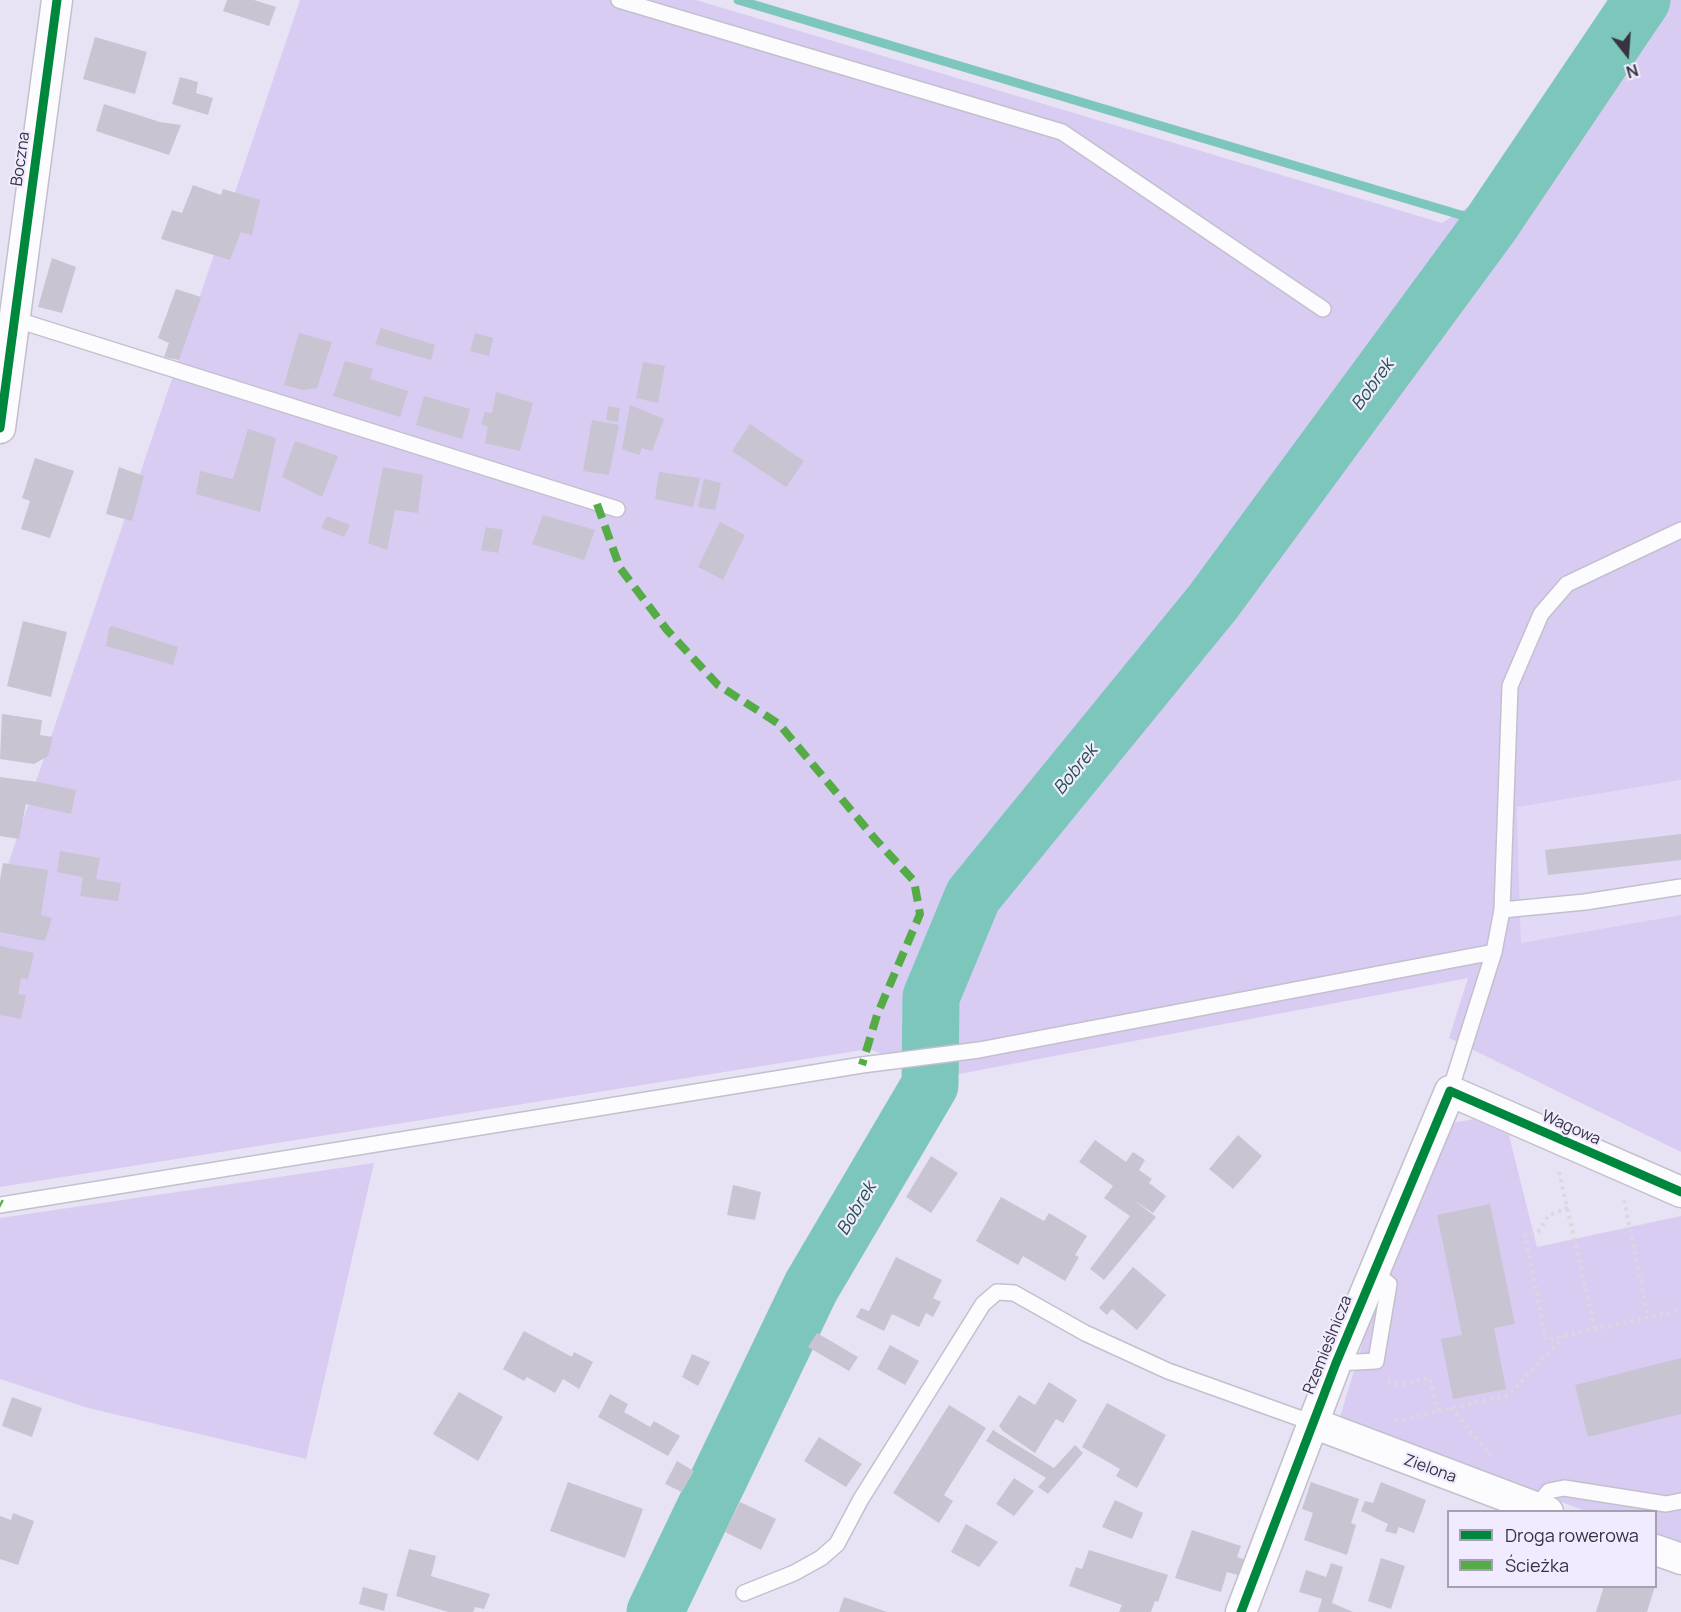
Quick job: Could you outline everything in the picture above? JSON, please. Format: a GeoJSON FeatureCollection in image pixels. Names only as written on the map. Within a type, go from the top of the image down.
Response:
{"type":"FeatureCollection","features":[{"type":"Feature","properties":{"kind":"street","name":"Boczna"},"geometry":{"type":"LineString","coordinates":[[0,428],[57,0]]}},
{"type":"Feature","properties":{"kind":"street","name":"Wagowa"},"geometry":{"type":"LineString","coordinates":[[1450,1091],[1681,1192]]}},
{"type":"Feature","properties":{"kind":"street","name":"Rzemieślnicza"},"geometry":{"type":"LineString","coordinates":[[1241,1612],[1336,1363],[1450,1091]]}},
{"type":"Feature","properties":{"kind":"street","name":"Zielona"},"geometry":{"type":"LineString","coordinates":[[1313,1423],[1351,1440],[1542,1509]]}},
{"type":"Feature","properties":{"kind":"street"},"geometry":{"type":"LineString","coordinates":[[1657,1550],[1681,1559]]}},
{"type":"Feature","properties":{"kind":"lane"},"geometry":{"type":"LineString","coordinates":[[619,0],[1062,132],[1323,309]]}},
{"type":"Feature","properties":{"kind":"lane"},"geometry":{"type":"LineString","coordinates":[[14,319],[617,509]]}},
{"type":"Feature","properties":{"kind":"lane"},"geometry":{"type":"LineString","coordinates":[[1450,1091],[1494,952],[1502,910],[1510,686],[1542,614],[1567,584],[1681,530]]}},
{"type":"Feature","properties":{"kind":"lane"},"geometry":{"type":"LineString","coordinates":[[1502,910],[1585,902],[1681,887]]}},
{"type":"Feature","properties":{"kind":"lane"},"geometry":{"type":"LineString","coordinates":[[0,1205],[882,1062],[979,1050],[1494,952]]}},
{"type":"Feature","properties":{"kind":"lane"},"geometry":{"type":"LineString","coordinates":[[1336,1363],[1376,1362],[1389,1284],[1374,1272]]}},
{"type":"Feature","properties":{"kind":"lane"},"geometry":{"type":"LineString","coordinates":[[744,1593],[794,1573],[821,1558],[837,1544],[861,1499],[977,1314],[997,1292],[1014,1293],[1085,1333],[1168,1371],[1313,1423]]}},
{"type":"Feature","properties":{"kind":"lane"},"geometry":{"type":"LineString","coordinates":[[1542,1509],[1550,1491],[1564,1488],[1666,1504],[1681,1502]]}},
{"type":"Feature","properties":{"kind":"path"},"geometry":{"type":"LineString","coordinates":[[1550,1135],[1595,1329]]}},
{"type":"Feature","properties":{"kind":"path"},"geometry":{"type":"LineString","coordinates":[[1617,1164],[1648,1317]]}},
{"type":"Feature","properties":{"kind":"path"},"geometry":{"type":"LineString","coordinates":[[1568,1208],[1549,1215],[1538,1232],[1525,1235],[1546,1340],[1681,1310]]}},
{"type":"Feature","properties":{"kind":"path"},"geometry":{"type":"LineString","coordinates":[[1351,1440],[1369,1426],[1509,1395],[1564,1336]]}},
{"type":"Feature","properties":{"kind":"path"},"geometry":{"type":"LineString","coordinates":[[1376,1362],[1387,1381],[1401,1385],[1430,1378],[1437,1411]]}},
{"type":"Feature","properties":{"kind":"shaded area"},"geometry":{"type":"Polygon","coordinates":[[[300,0],[696,0],[1442,223],[1479,200],[1618,0],[1681,0],[1681,780],[1517,807],[1521,943],[1681,915],[1681,1152],[1449,1038],[1468,978],[943,1077],[869,1049],[0,1187],[0,888],[300,0]]]}},
{"type":"Feature","properties":{"kind":"shaded area"},"geometry":{"type":"Polygon","coordinates":[[[1681,780],[1681,918],[1521,943],[1517,806],[1681,780]]]}},
{"type":"Feature","properties":{"kind":"shaded area"},"geometry":{"type":"Polygon","coordinates":[[[1474,1119],[1509,1135],[1537,1247],[1681,1216],[1681,1546],[1657,1537],[1657,1510],[1583,1510],[1339,1420],[1378,1292],[1441,1125],[1474,1119]]]}},
{"type":"Feature","properties":{"kind":"shaded area"},"geometry":{"type":"Polygon","coordinates":[[[374,1163],[306,1459],[88,1408],[0,1379],[0,1218],[374,1163]]]}},
{"type":"Feature","properties":{"kind":"building"},"geometry":{"type":"Polygon","coordinates":[[[227,0],[254,0],[276,7],[269,26],[223,11],[227,0]]]}},
{"type":"Feature","properties":{"kind":"building"},"geometry":{"type":"Polygon","coordinates":[[[95,37],[147,52],[135,94],[83,79],[95,37]]]}},
{"type":"Feature","properties":{"kind":"building"},"geometry":{"type":"Polygon","coordinates":[[[180,77],[198,82],[196,93],[213,98],[208,115],[172,104],[180,77]]]}},
{"type":"Feature","properties":{"kind":"building"},"geometry":{"type":"Polygon","coordinates":[[[104,104],[160,122],[181,125],[169,155],[96,131],[104,104]]]}},
{"type":"Feature","properties":{"kind":"building"},"geometry":{"type":"Polygon","coordinates":[[[193,185],[221,195],[223,189],[260,200],[252,235],[241,232],[230,260],[161,239],[172,210],[182,213],[193,185]]]}},
{"type":"Feature","properties":{"kind":"building"},"geometry":{"type":"Polygon","coordinates":[[[52,258],[76,267],[62,313],[38,307],[52,258]]]}},
{"type":"Feature","properties":{"kind":"building"},"geometry":{"type":"Polygon","coordinates":[[[176,289],[201,297],[179,360],[164,357],[169,343],[158,338],[176,289]]]}},
{"type":"Feature","properties":{"kind":"building"},"geometry":{"type":"Polygon","coordinates":[[[381,328],[435,345],[431,360],[375,344],[381,328]]]}},
{"type":"Feature","properties":{"kind":"building"},"geometry":{"type":"Polygon","coordinates":[[[299,333],[332,342],[317,388],[303,390],[284,385],[299,333]]]}},
{"type":"Feature","properties":{"kind":"building"},"geometry":{"type":"Polygon","coordinates":[[[475,333],[493,338],[489,356],[470,351],[475,333]]]}},
{"type":"Feature","properties":{"kind":"building"},"geometry":{"type":"Polygon","coordinates":[[[345,361],[373,369],[370,379],[408,391],[400,417],[333,396],[345,361]]]}},
{"type":"Feature","properties":{"kind":"building"},"geometry":{"type":"Polygon","coordinates":[[[643,362],[665,366],[658,403],[636,398],[643,362]]]}},
{"type":"Feature","properties":{"kind":"building"},"geometry":{"type":"Polygon","coordinates":[[[496,392],[533,403],[520,451],[485,443],[488,427],[481,424],[485,412],[492,413],[496,392]]]}},
{"type":"Feature","properties":{"kind":"building"},"geometry":{"type":"Polygon","coordinates":[[[424,396],[470,409],[462,439],[416,425],[424,396]]]}},
{"type":"Feature","properties":{"kind":"building"},"geometry":{"type":"Polygon","coordinates":[[[630,405],[664,419],[652,451],[642,448],[639,455],[622,449],[630,405]]]}},
{"type":"Feature","properties":{"kind":"building"},"geometry":{"type":"Polygon","coordinates":[[[608,406],[620,408],[618,422],[606,420],[608,406]]]}},
{"type":"Feature","properties":{"kind":"building"},"geometry":{"type":"Polygon","coordinates":[[[592,420],[619,425],[609,475],[583,471],[592,420]]]}},
{"type":"Feature","properties":{"kind":"building"},"geometry":{"type":"Polygon","coordinates":[[[750,424],[804,461],[786,487],[732,451],[750,424]]]}},
{"type":"Feature","properties":{"kind":"building"},"geometry":{"type":"Polygon","coordinates":[[[248,429],[276,438],[260,512],[196,494],[200,471],[233,479],[248,429]]]}},
{"type":"Feature","properties":{"kind":"building"},"geometry":{"type":"Polygon","coordinates":[[[295,441],[338,456],[322,497],[282,477],[295,441]]]}},
{"type":"Feature","properties":{"kind":"building"},"geometry":{"type":"Polygon","coordinates":[[[35,458],[74,471],[50,538],[21,529],[30,501],[22,498],[35,458]]]}},
{"type":"Feature","properties":{"kind":"building"},"geometry":{"type":"Polygon","coordinates":[[[119,467],[144,476],[132,521],[106,514],[119,467]]]}},
{"type":"Feature","properties":{"kind":"building"},"geometry":{"type":"Polygon","coordinates":[[[383,467],[423,475],[418,513],[395,510],[387,550],[368,543],[383,467]]]}},
{"type":"Feature","properties":{"kind":"building"},"geometry":{"type":"Polygon","coordinates":[[[659,472],[700,478],[693,507],[655,499],[659,472]]]}},
{"type":"Feature","properties":{"kind":"building"},"geometry":{"type":"Polygon","coordinates":[[[704,479],[721,483],[715,510],[698,507],[704,479]]]}},
{"type":"Feature","properties":{"kind":"building"},"geometry":{"type":"Polygon","coordinates":[[[543,515],[595,530],[584,560],[532,544],[543,515]]]}},
{"type":"Feature","properties":{"kind":"building"},"geometry":{"type":"Polygon","coordinates":[[[327,516],[350,525],[344,537],[321,528],[327,516]]]}},
{"type":"Feature","properties":{"kind":"building"},"geometry":{"type":"Polygon","coordinates":[[[720,522],[745,535],[723,580],[698,567],[720,522]]]}},
{"type":"Feature","properties":{"kind":"building"},"geometry":{"type":"Polygon","coordinates":[[[486,527],[503,530],[498,553],[481,550],[486,527]]]}},
{"type":"Feature","properties":{"kind":"building"},"geometry":{"type":"Polygon","coordinates":[[[23,621],[67,632],[51,697],[7,686],[23,621]]]}},
{"type":"Feature","properties":{"kind":"building"},"geometry":{"type":"Polygon","coordinates":[[[112,626],[178,647],[173,665],[106,646],[109,628],[112,626]]]}},
{"type":"Feature","properties":{"kind":"building"},"geometry":{"type":"Polygon","coordinates":[[[2,714],[42,720],[40,735],[53,737],[48,756],[34,764],[0,759],[2,714]]]}},
{"type":"Feature","properties":{"kind":"building"},"geometry":{"type":"Polygon","coordinates":[[[0,777],[76,790],[71,814],[26,804],[19,839],[0,836],[0,777]]]}},
{"type":"Feature","properties":{"kind":"building"},"geometry":{"type":"Polygon","coordinates":[[[1681,834],[1681,860],[1548,875],[1545,850],[1681,834]]]}},
{"type":"Feature","properties":{"kind":"building"},"geometry":{"type":"Polygon","coordinates":[[[60,851],[100,858],[96,879],[121,883],[118,901],[80,896],[83,877],[57,872],[60,851]]]}},
{"type":"Feature","properties":{"kind":"building"},"geometry":{"type":"Polygon","coordinates":[[[3,863],[48,870],[41,915],[52,918],[45,941],[0,932],[0,880],[3,863]]]}},
{"type":"Feature","properties":{"kind":"building"},"geometry":{"type":"Polygon","coordinates":[[[0,946],[34,953],[28,979],[21,978],[18,994],[26,995],[21,1019],[0,1015],[0,946]]]}},
{"type":"Feature","properties":{"kind":"building"},"geometry":{"type":"Polygon","coordinates":[[[1238,1135],[1262,1156],[1233,1189],[1209,1169],[1238,1135]]]}},
{"type":"Feature","properties":{"kind":"building"},"geometry":{"type":"Polygon","coordinates":[[[1095,1140],[1126,1162],[1133,1152],[1145,1160],[1139,1170],[1152,1179],[1149,1183],[1166,1196],[1153,1213],[1132,1199],[1156,1217],[1104,1280],[1090,1269],[1130,1216],[1104,1198],[1113,1186],[1079,1162],[1095,1140]]]}},
{"type":"Feature","properties":{"kind":"building"},"geometry":{"type":"Polygon","coordinates":[[[931,1156],[958,1173],[931,1213],[906,1197],[931,1156]]]}},
{"type":"Feature","properties":{"kind":"building"},"geometry":{"type":"Polygon","coordinates":[[[733,1185],[761,1192],[755,1220],[727,1215],[733,1185]]]}},
{"type":"Feature","properties":{"kind":"building"},"geometry":{"type":"Polygon","coordinates":[[[1001,1197],[1044,1221],[1049,1213],[1087,1236],[1075,1255],[1079,1257],[1065,1281],[1023,1256],[1018,1265],[976,1241],[1001,1197]]]}},
{"type":"Feature","properties":{"kind":"building"},"geometry":{"type":"Polygon","coordinates":[[[1490,1204],[1515,1324],[1494,1328],[1506,1389],[1453,1399],[1441,1339],[1462,1335],[1437,1215],[1490,1204]]]}},
{"type":"Feature","properties":{"kind":"building"},"geometry":{"type":"Polygon","coordinates":[[[896,1257],[942,1280],[933,1298],[941,1302],[933,1317],[926,1313],[919,1327],[892,1314],[884,1331],[856,1317],[861,1308],[869,1311],[896,1257]]]}},
{"type":"Feature","properties":{"kind":"building"},"geometry":{"type":"Polygon","coordinates":[[[1133,1267],[1166,1295],[1137,1330],[1112,1309],[1107,1315],[1099,1308],[1133,1267]]]}},
{"type":"Feature","properties":{"kind":"building"},"geometry":{"type":"Polygon","coordinates":[[[524,1331],[572,1357],[574,1352],[593,1362],[579,1389],[563,1379],[555,1393],[527,1377],[524,1381],[503,1369],[524,1331]]]}},
{"type":"Feature","properties":{"kind":"building"},"geometry":{"type":"Polygon","coordinates":[[[817,1333],[858,1357],[849,1371],[808,1347],[817,1333]]]}},
{"type":"Feature","properties":{"kind":"building"},"geometry":{"type":"Polygon","coordinates":[[[890,1345],[919,1361],[905,1385],[877,1369],[890,1345]]]}},
{"type":"Feature","properties":{"kind":"building"},"geometry":{"type":"Polygon","coordinates":[[[692,1354],[710,1362],[698,1386],[682,1377],[692,1354]]]}},
{"type":"Feature","properties":{"kind":"building"},"geometry":{"type":"Polygon","coordinates":[[[1681,1358],[1681,1414],[1588,1437],[1575,1385],[1681,1358]]]}},
{"type":"Feature","properties":{"kind":"building"},"geometry":{"type":"Polygon","coordinates":[[[1049,1382],[1077,1400],[1063,1423],[1056,1419],[1035,1453],[999,1426],[1019,1395],[1035,1405],[1049,1382]]]}},
{"type":"Feature","properties":{"kind":"building"},"geometry":{"type":"Polygon","coordinates":[[[459,1392],[503,1417],[478,1461],[433,1434],[459,1392]]]}},
{"type":"Feature","properties":{"kind":"building"},"geometry":{"type":"Polygon","coordinates":[[[610,1394],[628,1404],[624,1412],[650,1427],[654,1421],[680,1436],[668,1456],[598,1417],[610,1394]]]}},
{"type":"Feature","properties":{"kind":"building"},"geometry":{"type":"Polygon","coordinates":[[[12,1397],[42,1408],[32,1437],[2,1426],[12,1397]]]}},
{"type":"Feature","properties":{"kind":"building"},"geometry":{"type":"Polygon","coordinates":[[[1107,1403],[1166,1435],[1137,1488],[1116,1476],[1120,1469],[1082,1447],[1107,1403]]]}},
{"type":"Feature","properties":{"kind":"building"},"geometry":{"type":"Polygon","coordinates":[[[949,1405],[986,1428],[944,1495],[953,1501],[939,1523],[893,1493],[949,1405]]]}},
{"type":"Feature","properties":{"kind":"building"},"geometry":{"type":"Polygon","coordinates":[[[993,1430],[1054,1468],[1075,1445],[1083,1453],[1048,1494],[1038,1487],[1046,1478],[986,1441],[993,1430]]]}},
{"type":"Feature","properties":{"kind":"building"},"geometry":{"type":"Polygon","coordinates":[[[819,1437],[862,1464],[846,1487],[804,1461],[819,1437]]]}},
{"type":"Feature","properties":{"kind":"building"},"geometry":{"type":"Polygon","coordinates":[[[677,1461],[694,1471],[682,1492],[665,1484],[677,1461]]]}},
{"type":"Feature","properties":{"kind":"building"},"geometry":{"type":"Polygon","coordinates":[[[1014,1478],[1034,1491],[1014,1516],[996,1504],[1014,1478]]]}},
{"type":"Feature","properties":{"kind":"building"},"geometry":{"type":"Polygon","coordinates":[[[568,1482],[643,1509],[625,1558],[550,1531],[568,1482]]]}},
{"type":"Feature","properties":{"kind":"building"},"geometry":{"type":"Polygon","coordinates":[[[1311,1482],[1359,1499],[1351,1523],[1356,1525],[1347,1555],[1304,1540],[1313,1513],[1302,1509],[1311,1482]]]}},
{"type":"Feature","properties":{"kind":"building"},"geometry":{"type":"Polygon","coordinates":[[[1381,1482],[1426,1500],[1414,1533],[1399,1527],[1396,1534],[1385,1531],[1388,1524],[1361,1511],[1365,1501],[1373,1503],[1381,1482]]]}},
{"type":"Feature","properties":{"kind":"building"},"geometry":{"type":"Polygon","coordinates":[[[1115,1500],[1143,1513],[1132,1539],[1102,1527],[1115,1500]]]}},
{"type":"Feature","properties":{"kind":"building"},"geometry":{"type":"Polygon","coordinates":[[[740,1502],[776,1519],[761,1550],[725,1532],[740,1502]]]}},
{"type":"Feature","properties":{"kind":"building"},"geometry":{"type":"Polygon","coordinates":[[[13,1513],[34,1521],[18,1565],[0,1559],[0,1516],[11,1520],[13,1513]]]}},
{"type":"Feature","properties":{"kind":"building"},"geometry":{"type":"Polygon","coordinates":[[[966,1524],[998,1542],[979,1567],[951,1552],[966,1524]]]}},
{"type":"Feature","properties":{"kind":"building"},"geometry":{"type":"Polygon","coordinates":[[[1192,1530],[1241,1546],[1237,1557],[1246,1560],[1241,1576],[1227,1572],[1221,1592],[1175,1578],[1192,1530]]]}},
{"type":"Feature","properties":{"kind":"building"},"geometry":{"type":"Polygon","coordinates":[[[409,1549],[436,1556],[431,1576],[490,1594],[484,1609],[475,1607],[473,1612],[448,1612],[396,1596],[409,1549]]]}},
{"type":"Feature","properties":{"kind":"building"},"geometry":{"type":"Polygon","coordinates":[[[1089,1550],[1168,1575],[1158,1602],[1155,1601],[1151,1612],[1119,1612],[1122,1605],[1069,1586],[1076,1567],[1082,1569],[1089,1550]]]}},
{"type":"Feature","properties":{"kind":"building"},"geometry":{"type":"Polygon","coordinates":[[[1381,1558],[1405,1566],[1391,1609],[1368,1601],[1381,1558]]]}},
{"type":"Feature","properties":{"kind":"building"},"geometry":{"type":"Polygon","coordinates":[[[1331,1563],[1343,1567],[1332,1603],[1353,1612],[1318,1612],[1322,1599],[1299,1592],[1306,1570],[1326,1577],[1331,1563]]]}},
{"type":"Feature","properties":{"kind":"building"},"geometry":{"type":"Polygon","coordinates":[[[363,1587],[388,1594],[384,1611],[359,1604],[363,1587]]]}},
{"type":"Feature","properties":{"kind":"building"},"geometry":{"type":"Polygon","coordinates":[[[1603,1588],[1654,1588],[1647,1612],[1596,1612],[1603,1588]]]}},
{"type":"Feature","properties":{"kind":"building"},"geometry":{"type":"Polygon","coordinates":[[[844,1597],[887,1612],[839,1612],[844,1597]]]}},
{"type":"Feature","properties":{"kind":"waterway"},"geometry":{"type":"LineString","coordinates":[[738,0],[1491,224]]}},
{"type":"Feature","properties":{"kind":"waterway","name":"Bobrek"},"geometry":{"type":"LineString","coordinates":[[655,1612],[811,1287],[930,1085],[931,997],[973,896],[1213,602],[1491,224],[1642,0]]}},
{"type":"Feature","properties":{"kind":"marked path"},"geometry":{"type":"LineString","coordinates":[[597,504],[620,568],[667,630],[718,685],[779,724],[876,840],[914,881],[920,914],[877,1015],[862,1065]]}},
{"type":"Feature","properties":{"kind":"cycle path"},"geometry":{"type":"LineString","coordinates":[[0,428],[57,0]]}},
{"type":"Feature","properties":{"kind":"cycle path"},"geometry":{"type":"LineString","coordinates":[[1241,1612],[1336,1363],[1450,1091],[1681,1192]]}}]}
